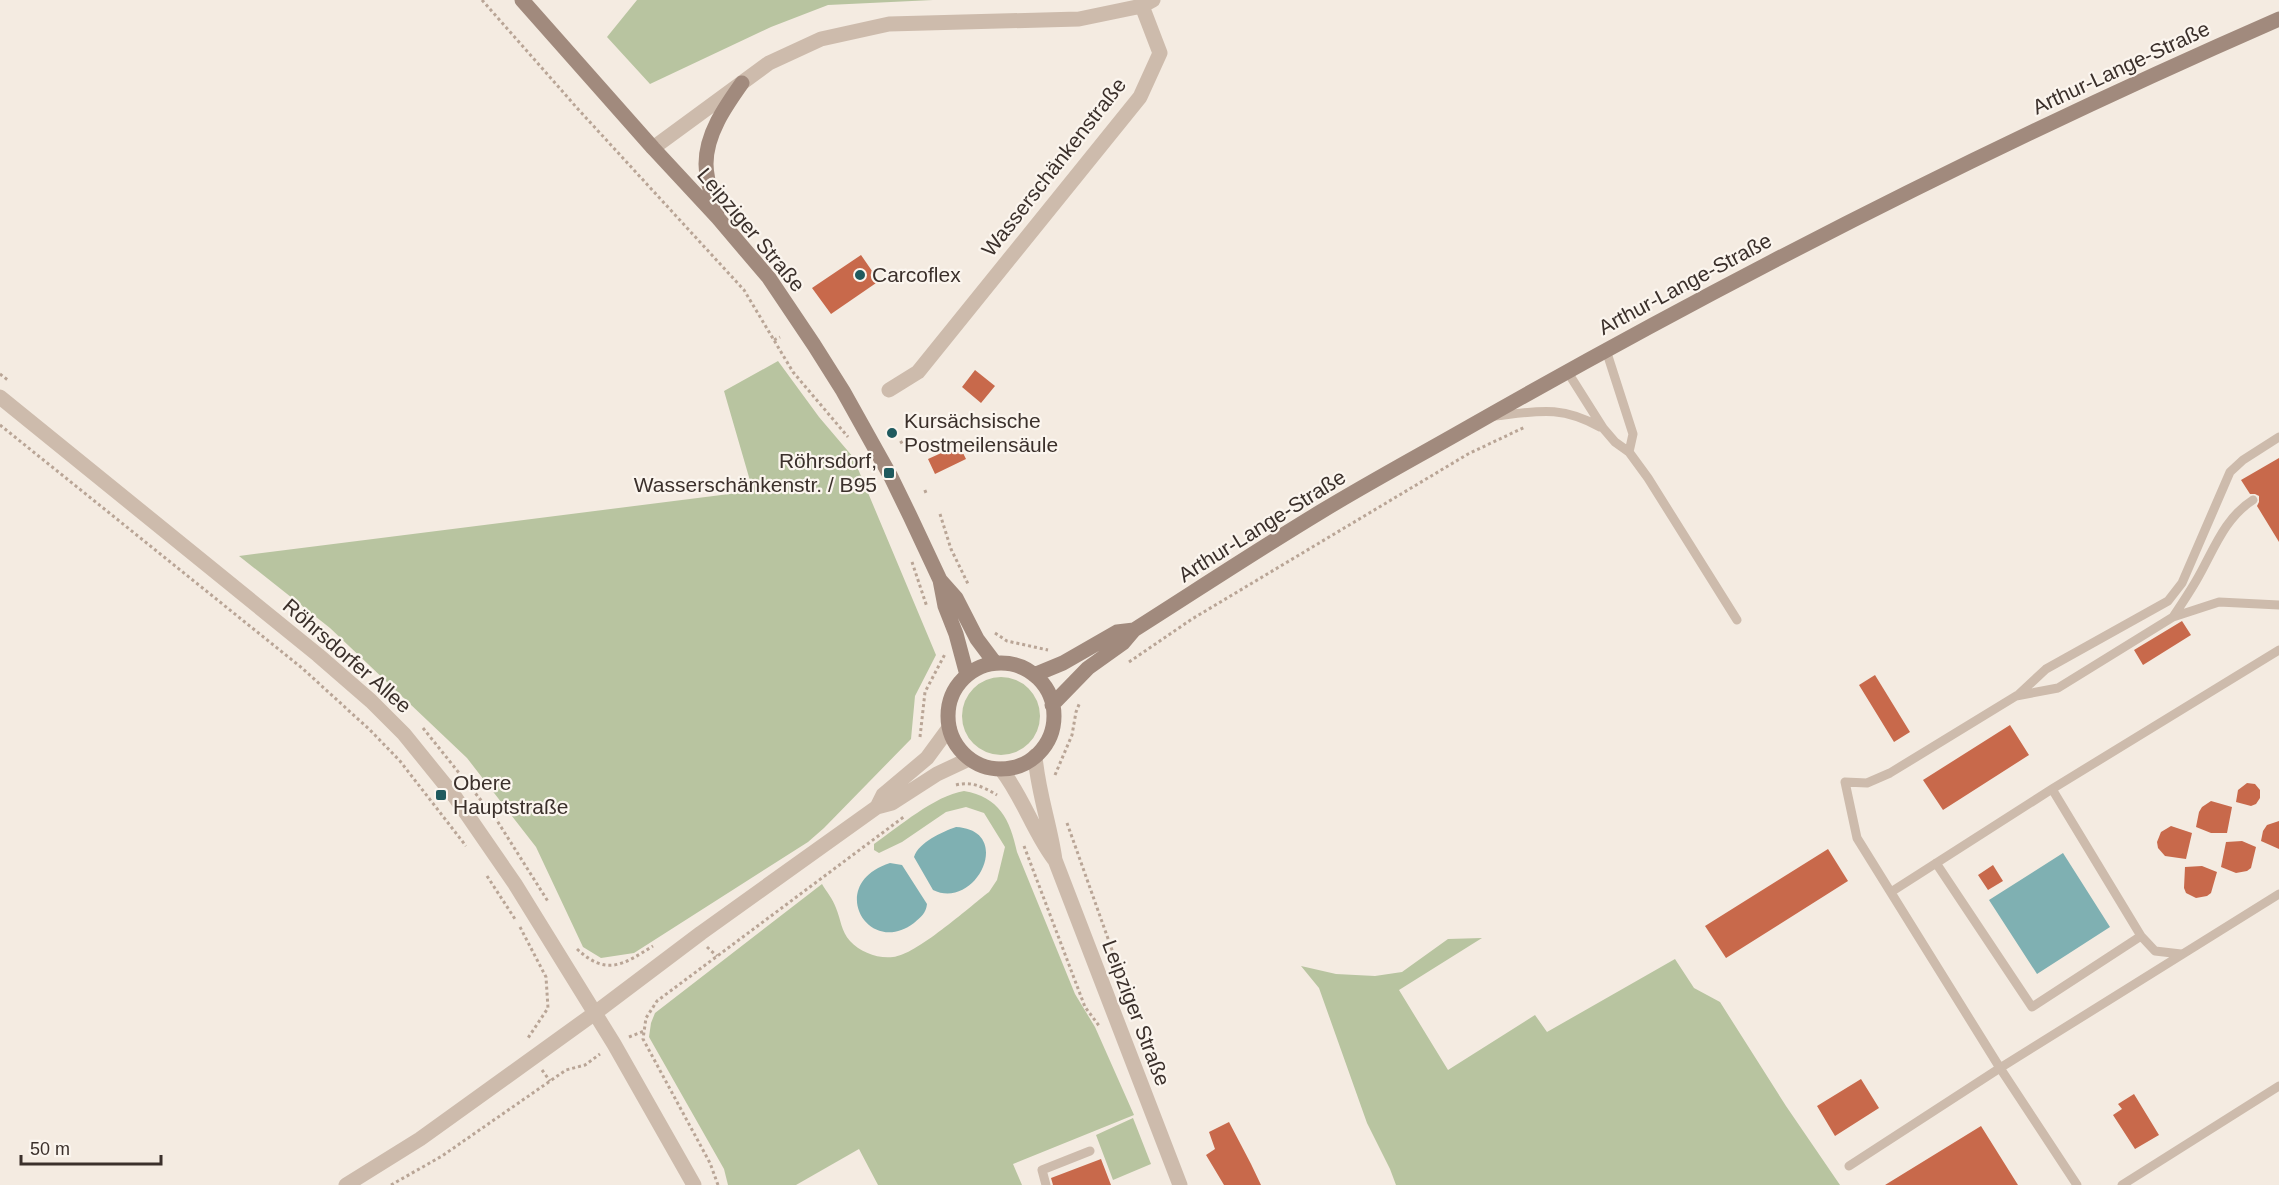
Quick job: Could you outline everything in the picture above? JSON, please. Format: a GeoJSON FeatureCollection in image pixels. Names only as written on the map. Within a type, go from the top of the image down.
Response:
{"type":"FeatureCollection","features":[{"type":"Feature","properties":{"kind":"main road","name":"Leipziger Straße"},"geometry":{"type":"LineString","coordinates":[[522,0],[769,278],[843,391],[891,477],[940,580],[945,606],[967,675]]}},
{"type":"Feature","properties":{"kind":"main road","name":"Arthur-Lange-Straße"},"geometry":{"type":"LineString","coordinates":[[1052,705],[1075,680],[1123,643],[1134,630],[1322,512],[1567,370],[1795,249],[1952,170],[2184,60],[2279,19]]}},
{"type":"Feature","properties":{"kind":"main road"},"geometry":{"type":"LineString","coordinates":[[718,218],[708,183],[706,164],[709,141],[725,108],[742,83]]}},
{"type":"Feature","properties":{"kind":"main road","name":"Leipziger Straße"},"geometry":{"type":"LineString","coordinates":[[940,580],[956,598],[977,639],[995,663]]}},
{"type":"Feature","properties":{"kind":"main road","name":"Arthur-Lange-Straße"},"geometry":{"type":"LineString","coordinates":[[1034,675],[1063,663],[1117,632],[1134,630]]}},
{"type":"Feature","properties":{"kind":"main road"},"geometry":{"type":"LineString","coordinates":[[995,663],[1017,666],[1034,675],[1046,688],[1054,718],[1051,734],[1043,748],[1035,756],[1017,766],[1001,769],[984,767],[969,759],[957,747],[949,728],[950,701],[956,687],[967,675],[980,667],[995,663]]}},
{"type":"Feature","properties":{"kind":"street","name":"Wasserschänkenstraße"},"geometry":{"type":"LineString","coordinates":[[653,148],[769,63],[821,39],[889,24],[1079,19],[1148,3],[1160,53],[1140,97],[918,372],[889,390]]}},
{"type":"Feature","properties":{"kind":"street","name":"Röhrsdorfer Allee"},"geometry":{"type":"LineString","coordinates":[[0,397],[318,655],[371,701],[404,734],[455,797],[508,874],[614,1044],[694,1185]]}},
{"type":"Feature","properties":{"kind":"street"},"geometry":{"type":"LineString","coordinates":[[877,807],[883,795],[927,758],[949,728]]}},
{"type":"Feature","properties":{"kind":"street","name":"Leipziger Straße"},"geometry":{"type":"LineString","coordinates":[[1035,756],[1039,790],[1056,860],[1179,1183]]}},
{"type":"Feature","properties":{"kind":"street"},"geometry":{"type":"LineString","coordinates":[[346,1185],[420,1139],[877,807],[892,803],[937,774],[969,759]]}},
{"type":"Feature","properties":{"kind":"street","name":"Leipziger Straße"},"geometry":{"type":"LineString","coordinates":[[1001,769],[1020,798],[1040,840],[1056,860]]}},
{"type":"Feature","properties":{"kind":"lane"},"geometry":{"type":"LineString","coordinates":[[1606,350],[1633,434],[1629,452]]}},
{"type":"Feature","properties":{"kind":"lane"},"geometry":{"type":"LineString","coordinates":[[1567,370],[1603,428],[1615,442],[1629,452],[1648,478],[1737,620]]}},
{"type":"Feature","properties":{"kind":"lane"},"geometry":{"type":"LineString","coordinates":[[1487,417],[1557,410],[1584,417],[1603,428]]}},
{"type":"Feature","properties":{"kind":"lane"},"geometry":{"type":"LineString","coordinates":[[2077,1185],[2000,1068],[1857,838],[1845,782],[1867,783],[1890,772],[2016,696],[2046,669],[2145,616],[2168,601],[2182,583],[2230,472],[2242,460],[2279,437]]}},
{"type":"Feature","properties":{"kind":"lane"},"geometry":{"type":"LineString","coordinates":[[2173,617],[2196,581],[2220,534],[2244,506],[2253,500]]}},
{"type":"Feature","properties":{"kind":"lane"},"geometry":{"type":"LineString","coordinates":[[2016,696],[2058,688],[2173,617],[2219,602],[2279,605]]}},
{"type":"Feature","properties":{"kind":"lane"},"geometry":{"type":"LineString","coordinates":[[1891,892],[2052,789],[2279,650]]}},
{"type":"Feature","properties":{"kind":"lane"},"geometry":{"type":"LineString","coordinates":[[2052,789],[2141,936],[2155,951],[2181,954]]}},
{"type":"Feature","properties":{"kind":"lane"},"geometry":{"type":"LineString","coordinates":[[1936,863],[2032,1007],[2141,936]]}},
{"type":"Feature","properties":{"kind":"lane"},"geometry":{"type":"LineString","coordinates":[[1849,1166],[2000,1068],[2279,894]]}},
{"type":"Feature","properties":{"kind":"lane"},"geometry":{"type":"LineString","coordinates":[[2122,1185],[2279,1086]]}},
{"type":"Feature","properties":{"kind":"lane"},"geometry":{"type":"LineString","coordinates":[[1046,1185],[1042,1170],[1090,1151]]}},
{"type":"Feature","properties":{"kind":"path"},"geometry":{"type":"LineString","coordinates":[[482,0],[577,108],[744,290],[801,382],[849,438]]}},
{"type":"Feature","properties":{"kind":"path"},"geometry":{"type":"LineString","coordinates":[[774,340],[780,337]]}},
{"type":"Feature","properties":{"kind":"path"},"geometry":{"type":"LineString","coordinates":[[801,382],[805,377]]}},
{"type":"Feature","properties":{"kind":"path"},"geometry":{"type":"LineString","coordinates":[[1120,667],[1192,619],[1448,465],[1532,424]]}},
{"type":"Feature","properties":{"kind":"path"},"geometry":{"type":"LineString","coordinates":[[0,425],[302,668],[339,701],[400,760],[472,854]]}},
{"type":"Feature","properties":{"kind":"path"},"geometry":{"type":"LineString","coordinates":[[900,442],[905,440]]}},
{"type":"Feature","properties":{"kind":"path"},"geometry":{"type":"LineString","coordinates":[[940,514],[951,549],[972,591]]}},
{"type":"Feature","properties":{"kind":"path"},"geometry":{"type":"LineString","coordinates":[[911,561],[927,608]]}},
{"type":"Feature","properties":{"kind":"path"},"geometry":{"type":"LineString","coordinates":[[977,639],[992,630],[1007,641],[1053,651],[1063,663]]}},
{"type":"Feature","properties":{"kind":"path"},"geometry":{"type":"LineString","coordinates":[[918,743],[921,736],[925,692],[940,664],[943,654],[941,648]]}},
{"type":"Feature","properties":{"kind":"path"},"geometry":{"type":"LineString","coordinates":[[943,654],[959,648]]}},
{"type":"Feature","properties":{"kind":"path"},"geometry":{"type":"LineString","coordinates":[[1053,784],[1057,768],[1072,735],[1076,712],[1086,693],[1075,680]]}},
{"type":"Feature","properties":{"kind":"path"},"geometry":{"type":"LineString","coordinates":[[955,785],[964,783],[983,787],[1001,797]]}},
{"type":"Feature","properties":{"kind":"path"},"geometry":{"type":"LineString","coordinates":[[718,1185],[710,1163],[643,1039],[646,1018],[657,1001],[911,812]]}},
{"type":"Feature","properties":{"kind":"path"},"geometry":{"type":"LineString","coordinates":[[1064,816],[1117,964],[1125,994]]}},
{"type":"Feature","properties":{"kind":"path"},"geometry":{"type":"LineString","coordinates":[[1024,846],[1085,1006],[1101,1029]]}},
{"type":"Feature","properties":{"kind":"path"},"geometry":{"type":"LineString","coordinates":[[484,872],[519,926],[546,977],[548,1008],[528,1038]]}},
{"type":"Feature","properties":{"kind":"path"},"geometry":{"type":"LineString","coordinates":[[391,1185],[442,1156],[566,1070],[585,1065],[614,1044],[644,1031]]}},
{"type":"Feature","properties":{"kind":"green space"},"geometry":{"type":"Polygon","coordinates":[[[637,0],[933,0],[828,5],[771,27],[650,84],[607,37],[637,0]]]}},
{"type":"Feature","properties":{"kind":"green space"},"geometry":{"type":"Polygon","coordinates":[[[778,361],[819,417],[853,457],[936,655],[915,696],[911,739],[824,828],[808,842],[634,953],[601,958],[583,947],[536,847],[467,758],[330,628],[239,556],[753,491],[724,391],[778,361]]]}},
{"type":"Feature","properties":{"kind":"green space"},"geometry":{"type":"Polygon","coordinates":[[[993,677],[1009,677],[1023,683],[1034,694],[1040,708],[1040,724],[1034,738],[1023,749],[1009,755],[993,755],[979,749],[968,738],[962,724],[962,708],[968,694],[979,683],[993,677]]]}},
{"type":"Feature","properties":{"kind":"green space"},"geometry":{"type":"Polygon","coordinates":[[[964,791],[986,798],[994,804],[1001,811],[1011,829],[1017,852],[1075,994],[1095,1027],[1134,1115],[1013,1164],[1022,1185],[878,1185],[859,1149],[796,1185],[728,1185],[724,1169],[649,1037],[655,1013],[822,884],[835,905],[847,937],[864,951],[875,956],[893,957],[928,940],[989,892],[997,880],[1005,847],[984,813],[966,807],[946,812],[902,842],[879,853],[874,850],[874,844],[929,805],[964,791]]]}},
{"type":"Feature","properties":{"kind":"green space"},"geometry":{"type":"Polygon","coordinates":[[[1482,938],[1399,990],[1448,1070],[1535,1015],[1547,1032],[1675,959],[1694,988],[1720,1002],[1786,1106],[1840,1185],[1396,1185],[1367,1123],[1319,988],[1301,966],[1336,974],[1375,976],[1402,972],[1448,939],[1482,938]]]}},
{"type":"Feature","properties":{"kind":"green space"},"geometry":{"type":"Polygon","coordinates":[[[1133,1118],[1151,1164],[1113,1180],[1096,1135],[1133,1118]]]}},
{"type":"Feature","properties":{"kind":"water"},"geometry":{"type":"Polygon","coordinates":[[[956,827],[974,831],[983,841],[986,854],[983,868],[975,880],[963,889],[949,893],[933,890],[914,857],[926,842],[956,827]]]}},
{"type":"Feature","properties":{"kind":"water"},"geometry":{"type":"Polygon","coordinates":[[[2063,853],[2110,927],[2037,974],[1989,900],[2063,853]]]}},
{"type":"Feature","properties":{"kind":"water"},"geometry":{"type":"Polygon","coordinates":[[[890,863],[902,865],[927,904],[921,917],[914,923],[897,931],[882,931],[869,925],[860,914],[857,900],[860,886],[870,873],[890,863]]]}},
{"type":"Feature","properties":{"kind":"building"},"geometry":{"type":"Polygon","coordinates":[[[861,255],[879,281],[831,314],[812,288],[861,255]]]}},
{"type":"Feature","properties":{"kind":"building"},"geometry":{"type":"Polygon","coordinates":[[[975,370],[995,386],[981,403],[962,387],[975,370]]]}},
{"type":"Feature","properties":{"kind":"building"},"geometry":{"type":"Polygon","coordinates":[[[959,445],[966,459],[935,474],[928,459],[959,445]]]}},
{"type":"Feature","properties":{"kind":"building"},"geometry":{"type":"Polygon","coordinates":[[[2279,458],[2279,542],[2257,506],[2259,496],[2250,494],[2241,480],[2279,458]]]}},
{"type":"Feature","properties":{"kind":"building"},"geometry":{"type":"Polygon","coordinates":[[[2182,621],[2191,635],[2143,665],[2134,650],[2182,621]]]}},
{"type":"Feature","properties":{"kind":"building"},"geometry":{"type":"Polygon","coordinates":[[[1875,675],[1910,732],[1894,742],[1859,685],[1875,675]]]}},
{"type":"Feature","properties":{"kind":"building"},"geometry":{"type":"Polygon","coordinates":[[[2010,725],[2029,755],[1943,810],[1923,780],[2010,725]]]}},
{"type":"Feature","properties":{"kind":"building"},"geometry":{"type":"Polygon","coordinates":[[[2247,783],[2255,784],[2260,790],[2260,798],[2256,804],[2251,806],[2236,802],[2238,790],[2247,783]]]}},
{"type":"Feature","properties":{"kind":"building"},"geometry":{"type":"Polygon","coordinates":[[[2211,801],[2232,807],[2227,833],[2211,833],[2196,827],[2199,812],[2211,801]]]}},
{"type":"Feature","properties":{"kind":"building"},"geometry":{"type":"Polygon","coordinates":[[[2279,821],[2279,849],[2261,841],[2267,825],[2279,821]]]}},
{"type":"Feature","properties":{"kind":"building"},"geometry":{"type":"Polygon","coordinates":[[[2171,826],[2192,833],[2186,859],[2165,856],[2158,848],[2157,842],[2161,832],[2171,826]]]}},
{"type":"Feature","properties":{"kind":"building"},"geometry":{"type":"Polygon","coordinates":[[[2242,841],[2256,847],[2251,868],[2236,873],[2221,867],[2226,842],[2242,841]]]}},
{"type":"Feature","properties":{"kind":"building"},"geometry":{"type":"Polygon","coordinates":[[[1828,849],[1848,881],[1726,958],[1705,926],[1828,849]]]}},
{"type":"Feature","properties":{"kind":"building"},"geometry":{"type":"Polygon","coordinates":[[[1993,865],[2003,881],[1988,890],[1978,875],[1993,865]]]}},
{"type":"Feature","properties":{"kind":"building"},"geometry":{"type":"Polygon","coordinates":[[[2202,866],[2217,872],[2211,893],[2196,898],[2186,893],[2184,888],[2185,867],[2202,866]]]}},
{"type":"Feature","properties":{"kind":"building"},"geometry":{"type":"Polygon","coordinates":[[[1861,1079],[1879,1108],[1835,1136],[1817,1106],[1861,1079]]]}},
{"type":"Feature","properties":{"kind":"building"},"geometry":{"type":"Polygon","coordinates":[[[2134,1094],[2159,1135],[2135,1149],[2113,1115],[2122,1109],[2118,1104],[2134,1094]]]}},
{"type":"Feature","properties":{"kind":"building"},"geometry":{"type":"Polygon","coordinates":[[[1229,1122],[1261,1185],[1224,1185],[1206,1155],[1215,1149],[1209,1132],[1229,1122]]]}},
{"type":"Feature","properties":{"kind":"building"},"geometry":{"type":"Polygon","coordinates":[[[1981,1126],[2018,1185],[1885,1185],[1981,1126]]]}},
{"type":"Feature","properties":{"kind":"building"},"geometry":{"type":"Polygon","coordinates":[[[1101,1159],[1111,1185],[1053,1185],[1051,1178],[1101,1159]]]}},
{"type":"Feature","properties":{"kind":"place","name":"Carcoflex"},"geometry":{"type":"Point","coordinates":[860,275]}},
{"type":"Feature","properties":{"kind":"place","name":"Kursächsische Postmeilensäule"},"geometry":{"type":"Point","coordinates":[892,433]}},
{"type":"Feature","properties":{"kind":"place","name":"Röhrsdorf, Wasserschänkenstr. / B95"},"geometry":{"type":"Point","coordinates":[889,473]}},
{"type":"Feature","properties":{"kind":"place","name":"Obere Hauptstraße"},"geometry":{"type":"Point","coordinates":[441,795]}}]}
